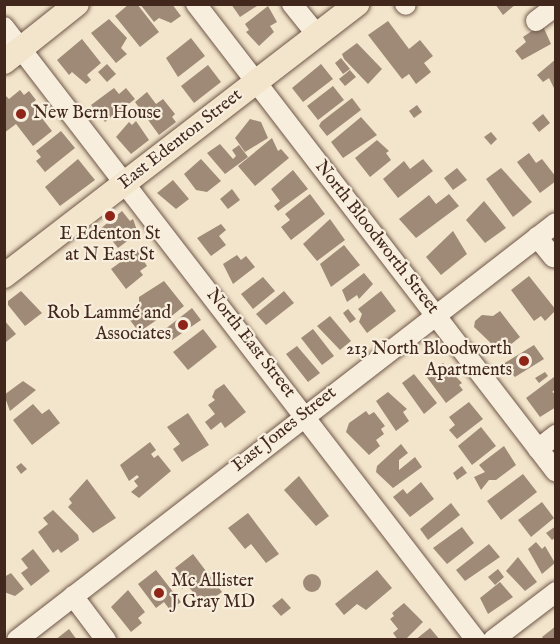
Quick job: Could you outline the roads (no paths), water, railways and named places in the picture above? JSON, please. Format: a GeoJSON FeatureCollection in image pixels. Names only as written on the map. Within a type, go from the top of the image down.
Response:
{"type":"FeatureCollection","features":[{"type":"Feature","properties":{"kind":"main road"},"geometry":{"type":"LineString","coordinates":[[13,56],[77,4]]}},
{"type":"Feature","properties":{"kind":"main road","name":"East Edenton Street"},"geometry":{"type":"LineString","coordinates":[[4,276],[357,4]]}},
{"type":"Feature","properties":{"kind":"street"},"geometry":{"type":"LineString","coordinates":[[292,4],[317,35]]}},
{"type":"Feature","properties":{"kind":"street","name":"North Bloodworth Street"},"geometry":{"type":"LineString","coordinates":[[197,5],[555,472]]}},
{"type":"Feature","properties":{"kind":"street"},"geometry":{"type":"LineString","coordinates":[[536,21],[555,6]]}},
{"type":"Feature","properties":{"kind":"street","name":"North East Street"},"geometry":{"type":"LineString","coordinates":[[4,27],[13,56],[126,183],[476,639]]}},
{"type":"Feature","properties":{"kind":"street","name":"East Jones Street"},"geometry":{"type":"LineString","coordinates":[[17,639],[555,223]]}},
{"type":"Feature","properties":{"kind":"street"},"geometry":{"type":"LineString","coordinates":[[537,237],[553,257]]}},
{"type":"Feature","properties":{"kind":"street"},"geometry":{"type":"LineString","coordinates":[[538,449],[555,435]]}},
{"type":"Feature","properties":{"kind":"street"},"geometry":{"type":"LineString","coordinates":[[493,639],[555,592]]}},
{"type":"Feature","properties":{"kind":"street"},"geometry":{"type":"LineString","coordinates":[[73,596],[106,639]]}},
{"type":"Feature","properties":{"kind":"place","name":"New Bern House"},"geometry":{"type":"Point","coordinates":[21,114]}},
{"type":"Feature","properties":{"kind":"place","name":"E Edenton St at N East St"},"geometry":{"type":"Point","coordinates":[110,216]}},
{"type":"Feature","properties":{"kind":"place","name":"Rob Lammé and Associates"},"geometry":{"type":"Point","coordinates":[183,325]}},
{"type":"Feature","properties":{"kind":"place","name":"213 North Bloodworth Apartments"},"geometry":{"type":"Point","coordinates":[524,361]}},
{"type":"Feature","properties":{"kind":"place","name":"Mc Allister J Gray MD"},"geometry":{"type":"Point","coordinates":[159,593]}}]}
